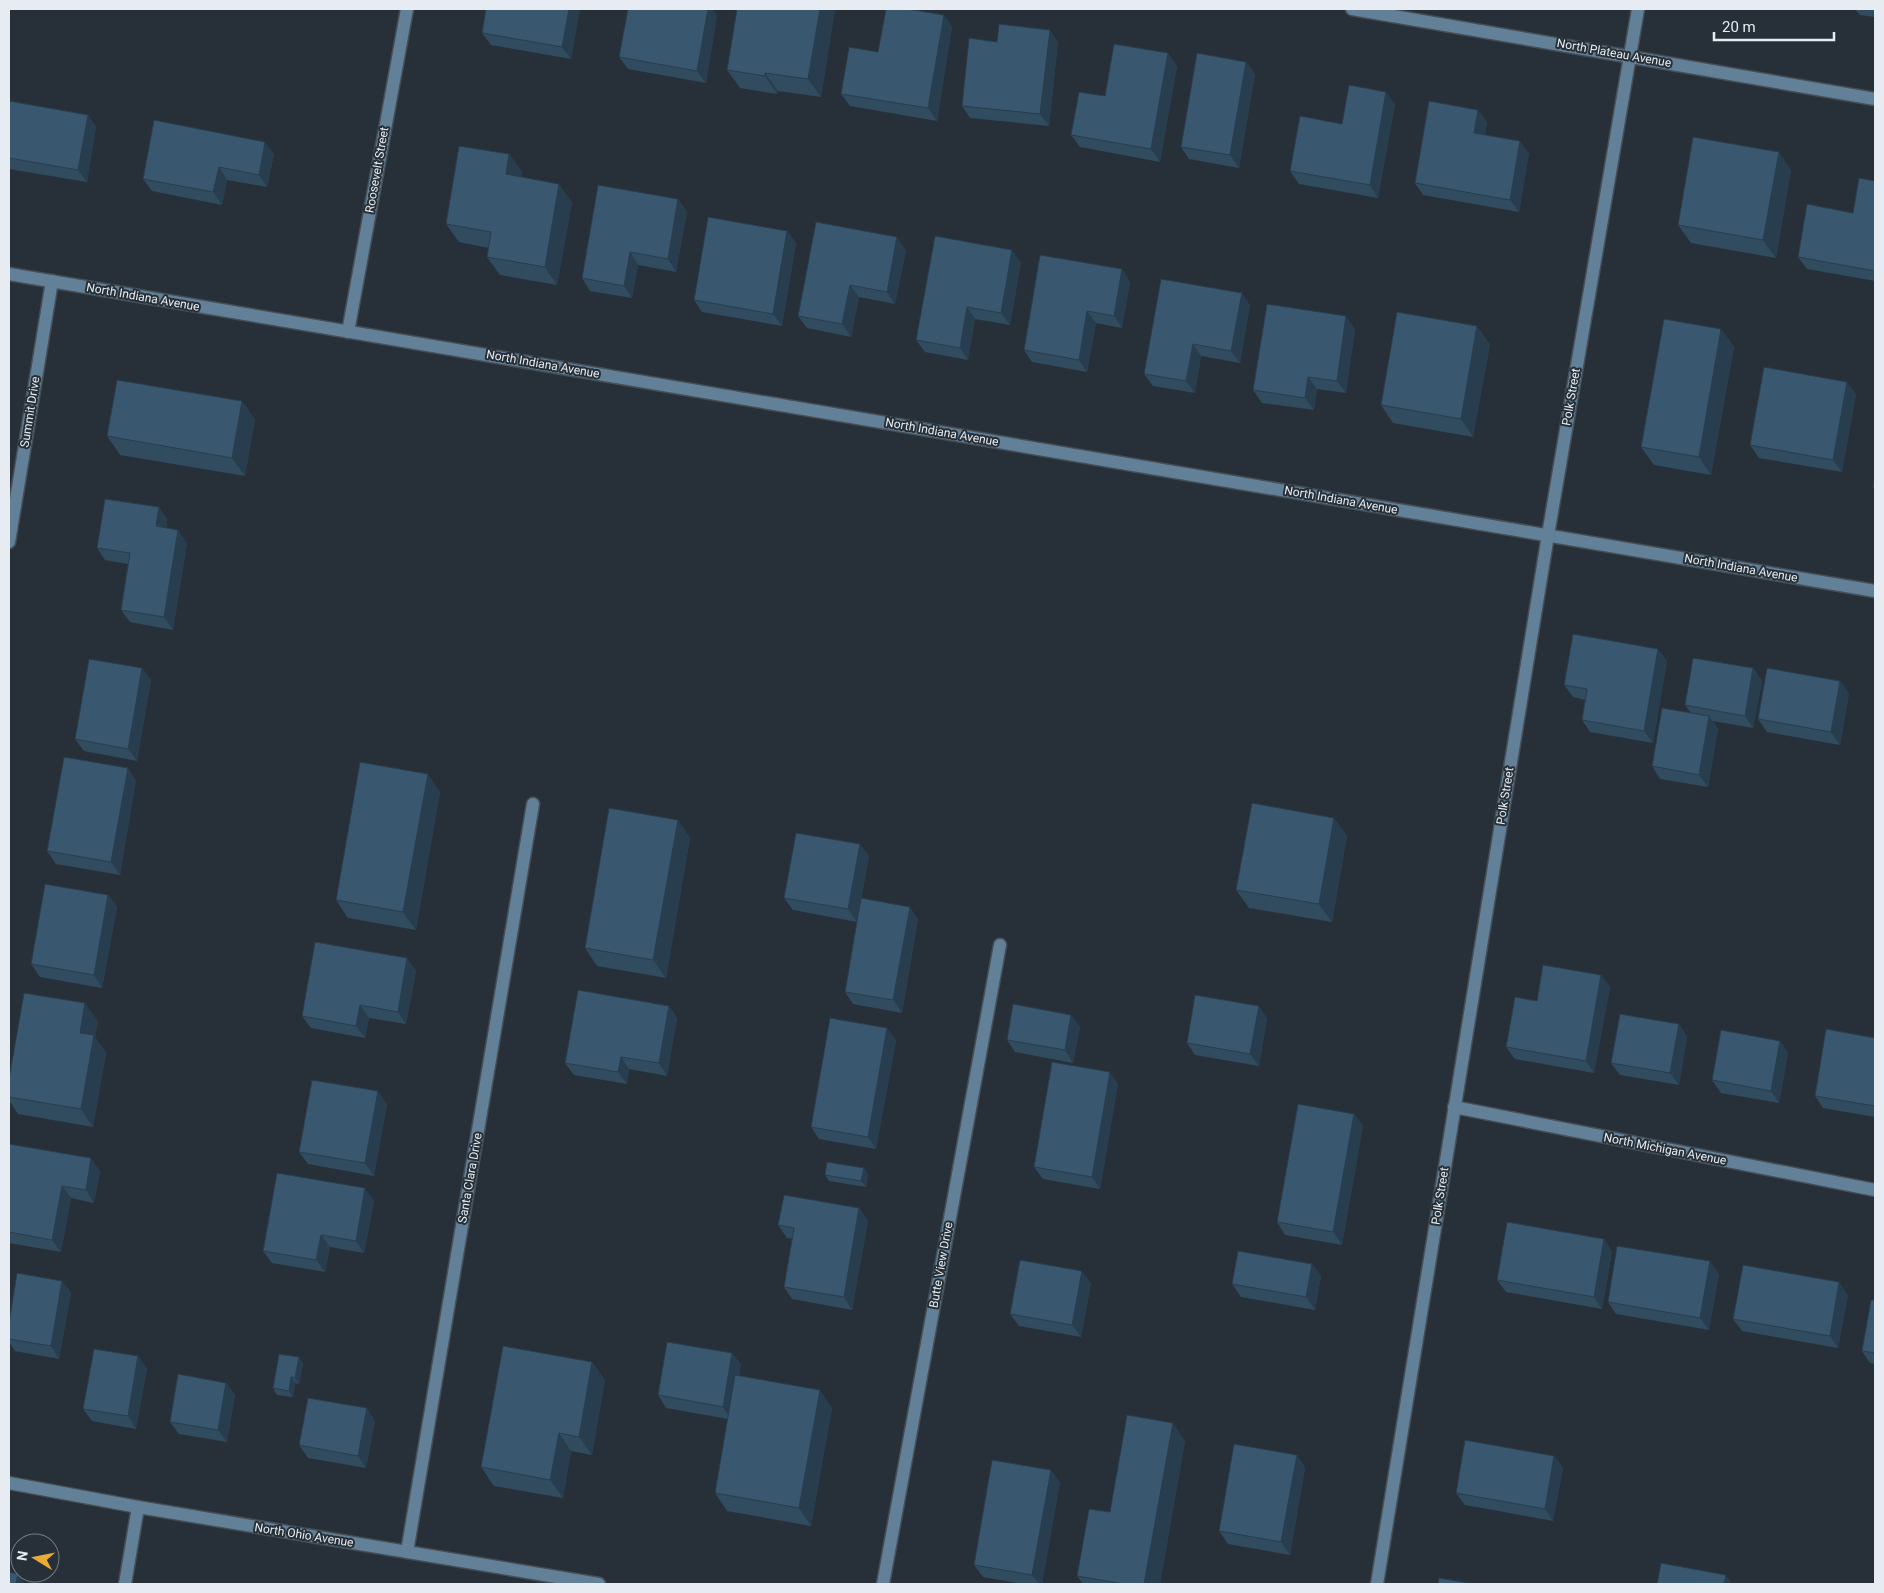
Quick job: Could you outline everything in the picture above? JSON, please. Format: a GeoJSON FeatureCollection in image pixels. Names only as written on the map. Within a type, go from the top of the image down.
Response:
{"type":"FeatureCollection","features":[{"type":"Feature","properties":{"kind":"street","name":"Roosevelt Street"},"geometry":{"type":"LineString","coordinates":[[348,332],[407,9]]}},
{"type":"Feature","properties":{"kind":"street","name":"North Plateau Avenue"},"geometry":{"type":"LineString","coordinates":[[1352,9],[1875,99]]}},
{"type":"Feature","properties":{"kind":"street","name":"Polk Street"},"geometry":{"type":"LineString","coordinates":[[1377,1584],[1548,535],[1638,9]]}},
{"type":"Feature","properties":{"kind":"street","name":"North Indiana Avenue"},"geometry":{"type":"LineString","coordinates":[[9,274],[1875,591]]}},
{"type":"Feature","properties":{"kind":"street","name":"Summit Drive"},"geometry":{"type":"LineString","coordinates":[[9,542],[52,281]]}},
{"type":"Feature","properties":{"kind":"street","name":"Santa Clara Drive"},"geometry":{"type":"LineString","coordinates":[[406,1552],[533,804]]}},
{"type":"Feature","properties":{"kind":"street","name":"Butte View Drive"},"geometry":{"type":"LineString","coordinates":[[883,1584],[1000,946]]}},
{"type":"Feature","properties":{"kind":"street","name":"North Michigan Avenue"},"geometry":{"type":"LineString","coordinates":[[1454,1107],[1875,1190]]}},
{"type":"Feature","properties":{"kind":"street","name":"North Ohio Avenue"},"geometry":{"type":"LineString","coordinates":[[9,1483],[138,1507],[599,1584]]}},
{"type":"Feature","properties":{"kind":"street"},"geometry":{"type":"LineString","coordinates":[[125,1584],[138,1507]]}},
{"type":"Feature","properties":{"kind":"building"},"geometry":{"type":"Polygon","coordinates":[[[486,9],[569,9],[562,47],[482,33],[486,9]]]}},
{"type":"Feature","properties":{"kind":"building"},"geometry":{"type":"Polygon","coordinates":[[[628,9],[708,9],[697,71],[619,57],[628,9]]]}},
{"type":"Feature","properties":{"kind":"building"},"geometry":{"type":"Polygon","coordinates":[[[737,9],[820,9],[808,79],[765,73],[765,76],[727,70],[737,9]]]}},
{"type":"Feature","properties":{"kind":"building"},"geometry":{"type":"Polygon","coordinates":[[[886,9],[907,9],[944,15],[928,108],[841,94],[849,47],[878,52],[886,9]]]}},
{"type":"Feature","properties":{"kind":"building"},"geometry":{"type":"Polygon","coordinates":[[[999,24],[1050,30],[1040,114],[962,106],[969,38],[997,42],[999,24]]]}},
{"type":"Feature","properties":{"kind":"building"},"geometry":{"type":"Polygon","coordinates":[[[1114,44],[1168,53],[1151,149],[1071,135],[1079,92],[1105,96],[1114,44]]]}},
{"type":"Feature","properties":{"kind":"building"},"geometry":{"type":"Polygon","coordinates":[[[1197,53],[1246,62],[1230,155],[1181,147],[1197,53]]]}},
{"type":"Feature","properties":{"kind":"building"},"geometry":{"type":"Polygon","coordinates":[[[1349,85],[1386,92],[1370,185],[1290,171],[1300,116],[1342,124],[1349,85]]]}},
{"type":"Feature","properties":{"kind":"building"},"geometry":{"type":"Polygon","coordinates":[[[9,101],[88,115],[78,170],[9,158],[9,101]]]}},
{"type":"Feature","properties":{"kind":"building"},"geometry":{"type":"Polygon","coordinates":[[[1429,101],[1478,110],[1474,133],[1520,141],[1510,200],[1415,183],[1429,101]]]}},
{"type":"Feature","properties":{"kind":"building"},"geometry":{"type":"Polygon","coordinates":[[[154,120],[265,142],[259,175],[219,167],[213,192],[143,179],[154,120]]]}},
{"type":"Feature","properties":{"kind":"building"},"geometry":{"type":"Polygon","coordinates":[[[1693,137],[1779,152],[1763,240],[1678,225],[1693,137]]]}},
{"type":"Feature","properties":{"kind":"building"},"geometry":{"type":"Polygon","coordinates":[[[459,146],[509,154],[506,174],[559,184],[545,267],[487,257],[491,232],[446,224],[459,146]]]}},
{"type":"Feature","properties":{"kind":"building"},"geometry":{"type":"Polygon","coordinates":[[[1859,178],[1875,181],[1875,271],[1798,257],[1807,204],[1853,213],[1859,178]]]}},
{"type":"Feature","properties":{"kind":"building"},"geometry":{"type":"Polygon","coordinates":[[[598,185],[678,199],[668,259],[630,252],[624,286],[582,278],[598,185]]]}},
{"type":"Feature","properties":{"kind":"building"},"geometry":{"type":"Polygon","coordinates":[[[708,217],[787,231],[773,314],[694,300],[708,217]]]}},
{"type":"Feature","properties":{"kind":"building"},"geometry":{"type":"Polygon","coordinates":[[[816,222],[897,237],[887,292],[850,285],[842,324],[798,316],[816,222]]]}},
{"type":"Feature","properties":{"kind":"building"},"geometry":{"type":"Polygon","coordinates":[[[935,236],[1012,250],[1001,313],[967,307],[960,348],[916,340],[935,236]]]}},
{"type":"Feature","properties":{"kind":"building"},"geometry":{"type":"Polygon","coordinates":[[[1040,255],[1122,269],[1114,316],[1087,311],[1079,360],[1024,350],[1040,255]]]}},
{"type":"Feature","properties":{"kind":"building"},"geometry":{"type":"Polygon","coordinates":[[[1161,279],[1242,293],[1231,351],[1193,344],[1186,381],[1144,374],[1161,279]]]}},
{"type":"Feature","properties":{"kind":"building"},"geometry":{"type":"Polygon","coordinates":[[[1267,304],[1346,316],[1337,381],[1308,377],[1305,398],[1253,390],[1267,304]]]}},
{"type":"Feature","properties":{"kind":"building"},"geometry":{"type":"Polygon","coordinates":[[[1397,312],[1477,326],[1461,419],[1381,405],[1397,312]]]}},
{"type":"Feature","properties":{"kind":"building"},"geometry":{"type":"Polygon","coordinates":[[[1664,319],[1721,329],[1699,457],[1641,447],[1664,319]]]}},
{"type":"Feature","properties":{"kind":"building"},"geometry":{"type":"Polygon","coordinates":[[[1764,367],[1847,382],[1833,460],[1750,445],[1764,367]]]}},
{"type":"Feature","properties":{"kind":"building"},"geometry":{"type":"Polygon","coordinates":[[[117,380],[242,401],[232,458],[107,436],[117,380]]]}},
{"type":"Feature","properties":{"kind":"building"},"geometry":{"type":"Polygon","coordinates":[[[105,499],[159,507],[156,526],[178,530],[164,617],[121,610],[130,553],[97,548],[105,499]]]}},
{"type":"Feature","properties":{"kind":"building"},"geometry":{"type":"Polygon","coordinates":[[[1573,634],[1658,649],[1644,731],[1582,720],[1587,689],[1564,685],[1573,634]]]}},
{"type":"Feature","properties":{"kind":"building"},"geometry":{"type":"Polygon","coordinates":[[[1693,658],[1753,668],[1745,716],[1685,705],[1693,658]]]}},
{"type":"Feature","properties":{"kind":"building"},"geometry":{"type":"Polygon","coordinates":[[[89,659],[142,668],[128,749],[75,739],[89,659]]]}},
{"type":"Feature","properties":{"kind":"building"},"geometry":{"type":"Polygon","coordinates":[[[1767,668],[1840,681],[1831,732],[1758,719],[1767,668]]]}},
{"type":"Feature","properties":{"kind":"building"},"geometry":{"type":"Polygon","coordinates":[[[1662,708],[1709,716],[1699,775],[1652,766],[1662,708]]]}},
{"type":"Feature","properties":{"kind":"building"},"geometry":{"type":"Polygon","coordinates":[[[64,757],[128,768],[111,862],[47,851],[64,757]]]}},
{"type":"Feature","properties":{"kind":"building"},"geometry":{"type":"Polygon","coordinates":[[[360,762],[428,774],[403,912],[336,900],[360,762]]]}},
{"type":"Feature","properties":{"kind":"building"},"geometry":{"type":"Polygon","coordinates":[[[1252,803],[1334,818],[1319,904],[1236,890],[1252,803]]]}},
{"type":"Feature","properties":{"kind":"building"},"geometry":{"type":"Polygon","coordinates":[[[609,808],[678,820],[653,960],[585,948],[609,808]]]}},
{"type":"Feature","properties":{"kind":"building"},"geometry":{"type":"Polygon","coordinates":[[[796,833],[860,844],[848,909],[784,898],[796,833]]]}},
{"type":"Feature","properties":{"kind":"building"},"geometry":{"type":"Polygon","coordinates":[[[45,884],[108,895],[94,975],[31,964],[45,884]]]}},
{"type":"Feature","properties":{"kind":"building"},"geometry":{"type":"Polygon","coordinates":[[[861,898],[910,907],[893,1000],[845,992],[861,898]]]}},
{"type":"Feature","properties":{"kind":"building"},"geometry":{"type":"Polygon","coordinates":[[[315,942],[407,958],[398,1012],[360,1005],[356,1026],[302,1016],[315,942]]]}},
{"type":"Feature","properties":{"kind":"building"},"geometry":{"type":"Polygon","coordinates":[[[1543,965],[1601,975],[1586,1061],[1506,1047],[1515,997],[1537,1001],[1543,965]]]}},
{"type":"Feature","properties":{"kind":"building"},"geometry":{"type":"Polygon","coordinates":[[[578,990],[669,1006],[659,1063],[621,1057],[618,1072],[565,1063],[578,990]]]}},
{"type":"Feature","properties":{"kind":"building"},"geometry":{"type":"Polygon","coordinates":[[[24,993],[85,1003],[80,1033],[94,1035],[81,1109],[9,1097],[9,1079],[24,993]]]}},
{"type":"Feature","properties":{"kind":"building"},"geometry":{"type":"Polygon","coordinates":[[[1195,995],[1259,1006],[1250,1054],[1187,1043],[1195,995]]]}},
{"type":"Feature","properties":{"kind":"building"},"geometry":{"type":"Polygon","coordinates":[[[1013,1004],[1071,1015],[1065,1050],[1007,1040],[1013,1004]]]}},
{"type":"Feature","properties":{"kind":"building"},"geometry":{"type":"Polygon","coordinates":[[[1620,1014],[1679,1024],[1670,1073],[1611,1063],[1620,1014]]]}},
{"type":"Feature","properties":{"kind":"building"},"geometry":{"type":"Polygon","coordinates":[[[830,1018],[887,1028],[868,1137],[811,1127],[830,1018]]]}},
{"type":"Feature","properties":{"kind":"building"},"geometry":{"type":"Polygon","coordinates":[[[1826,1029],[1875,1038],[1875,1106],[1815,1096],[1826,1029]]]}},
{"type":"Feature","properties":{"kind":"building"},"geometry":{"type":"Polygon","coordinates":[[[1721,1030],[1780,1041],[1771,1091],[1712,1080],[1721,1030]]]}},
{"type":"Feature","properties":{"kind":"building"},"geometry":{"type":"Polygon","coordinates":[[[1052,1062],[1110,1072],[1092,1177],[1034,1167],[1052,1062]]]}},
{"type":"Feature","properties":{"kind":"building"},"geometry":{"type":"Polygon","coordinates":[[[312,1080],[378,1091],[365,1163],[299,1152],[312,1080]]]}},
{"type":"Feature","properties":{"kind":"building"},"geometry":{"type":"Polygon","coordinates":[[[1298,1104],[1354,1114],[1333,1232],[1277,1222],[1298,1104]]]}},
{"type":"Feature","properties":{"kind":"building"},"geometry":{"type":"Polygon","coordinates":[[[9,1144],[91,1158],[86,1190],[62,1186],[52,1240],[9,1232],[9,1144]]]}},
{"type":"Feature","properties":{"kind":"building"},"geometry":{"type":"Polygon","coordinates":[[[827,1162],[864,1168],[861,1181],[825,1175],[827,1162]]]}},
{"type":"Feature","properties":{"kind":"building"},"geometry":{"type":"Polygon","coordinates":[[[277,1173],[365,1188],[356,1241],[321,1235],[316,1260],[263,1251],[277,1173]]]}},
{"type":"Feature","properties":{"kind":"building"},"geometry":{"type":"Polygon","coordinates":[[[784,1195],[859,1208],[844,1297],[784,1287],[794,1228],[778,1225],[784,1195]]]}},
{"type":"Feature","properties":{"kind":"building"},"geometry":{"type":"Polygon","coordinates":[[[1507,1222],[1604,1239],[1594,1297],[1497,1280],[1507,1222]]]}},
{"type":"Feature","properties":{"kind":"building"},"geometry":{"type":"Polygon","coordinates":[[[1617,1246],[1710,1261],[1700,1318],[1608,1302],[1617,1246]]]}},
{"type":"Feature","properties":{"kind":"building"},"geometry":{"type":"Polygon","coordinates":[[[1238,1251],[1312,1264],[1306,1297],[1232,1284],[1238,1251]]]}},
{"type":"Feature","properties":{"kind":"building"},"geometry":{"type":"Polygon","coordinates":[[[1020,1260],[1082,1271],[1072,1325],[1010,1314],[1020,1260]]]}},
{"type":"Feature","properties":{"kind":"building"},"geometry":{"type":"Polygon","coordinates":[[[1743,1265],[1839,1282],[1830,1336],[1733,1319],[1743,1265]]]}},
{"type":"Feature","properties":{"kind":"building"},"geometry":{"type":"Polygon","coordinates":[[[17,1273],[62,1281],[51,1346],[9,1339],[9,1323],[17,1273]]]}},
{"type":"Feature","properties":{"kind":"building"},"geometry":{"type":"Polygon","coordinates":[[[1871,1300],[1875,1300],[1875,1353],[1862,1351],[1871,1300]]]}},
{"type":"Feature","properties":{"kind":"building"},"geometry":{"type":"Polygon","coordinates":[[[667,1342],[732,1353],[723,1407],[658,1395],[667,1342]]]}},
{"type":"Feature","properties":{"kind":"building"},"geometry":{"type":"Polygon","coordinates":[[[503,1346],[592,1362],[579,1437],[559,1433],[550,1480],[481,1467],[503,1346]]]}},
{"type":"Feature","properties":{"kind":"building"},"geometry":{"type":"Polygon","coordinates":[[[94,1349],[138,1356],[128,1416],[83,1409],[94,1349]]]}},
{"type":"Feature","properties":{"kind":"building"},"geometry":{"type":"Polygon","coordinates":[[[279,1354],[299,1357],[295,1378],[291,1377],[289,1391],[273,1388],[279,1354]]]}},
{"type":"Feature","properties":{"kind":"building"},"geometry":{"type":"Polygon","coordinates":[[[178,1374],[226,1383],[218,1430],[170,1422],[178,1374]]]}},
{"type":"Feature","properties":{"kind":"building"},"geometry":{"type":"Polygon","coordinates":[[[735,1375],[820,1390],[799,1508],[715,1493],[735,1375]]]}},
{"type":"Feature","properties":{"kind":"building"},"geometry":{"type":"Polygon","coordinates":[[[308,1398],[367,1408],[358,1456],[299,1445],[308,1398]]]}},
{"type":"Feature","properties":{"kind":"building"},"geometry":{"type":"Polygon","coordinates":[[[1127,1415],[1173,1423],[1144,1584],[1124,1584],[1077,1576],[1089,1509],[1110,1512],[1127,1415]]]}},
{"type":"Feature","properties":{"kind":"building"},"geometry":{"type":"Polygon","coordinates":[[[1465,1440],[1554,1456],[1545,1509],[1456,1493],[1465,1440]]]}},
{"type":"Feature","properties":{"kind":"building"},"geometry":{"type":"Polygon","coordinates":[[[1234,1444],[1297,1455],[1281,1542],[1219,1531],[1234,1444]]]}},
{"type":"Feature","properties":{"kind":"building"},"geometry":{"type":"Polygon","coordinates":[[[992,1460],[1051,1470],[1032,1575],[974,1565],[992,1460]]]}},
{"type":"Feature","properties":{"kind":"building"},"geometry":{"type":"Polygon","coordinates":[[[1661,1563],[1726,1575],[1724,1584],[1657,1584],[1661,1563]]]}},
{"type":"Feature","properties":{"kind":"building"},"geometry":{"type":"Polygon","coordinates":[[[9,1572],[10,1583],[16,1583],[9,1584],[9,1572]]]}},
{"type":"Feature","properties":{"kind":"building"},"geometry":{"type":"Polygon","coordinates":[[[1439,1578],[1475,1584],[1438,1584],[1439,1578]]]}}]}
